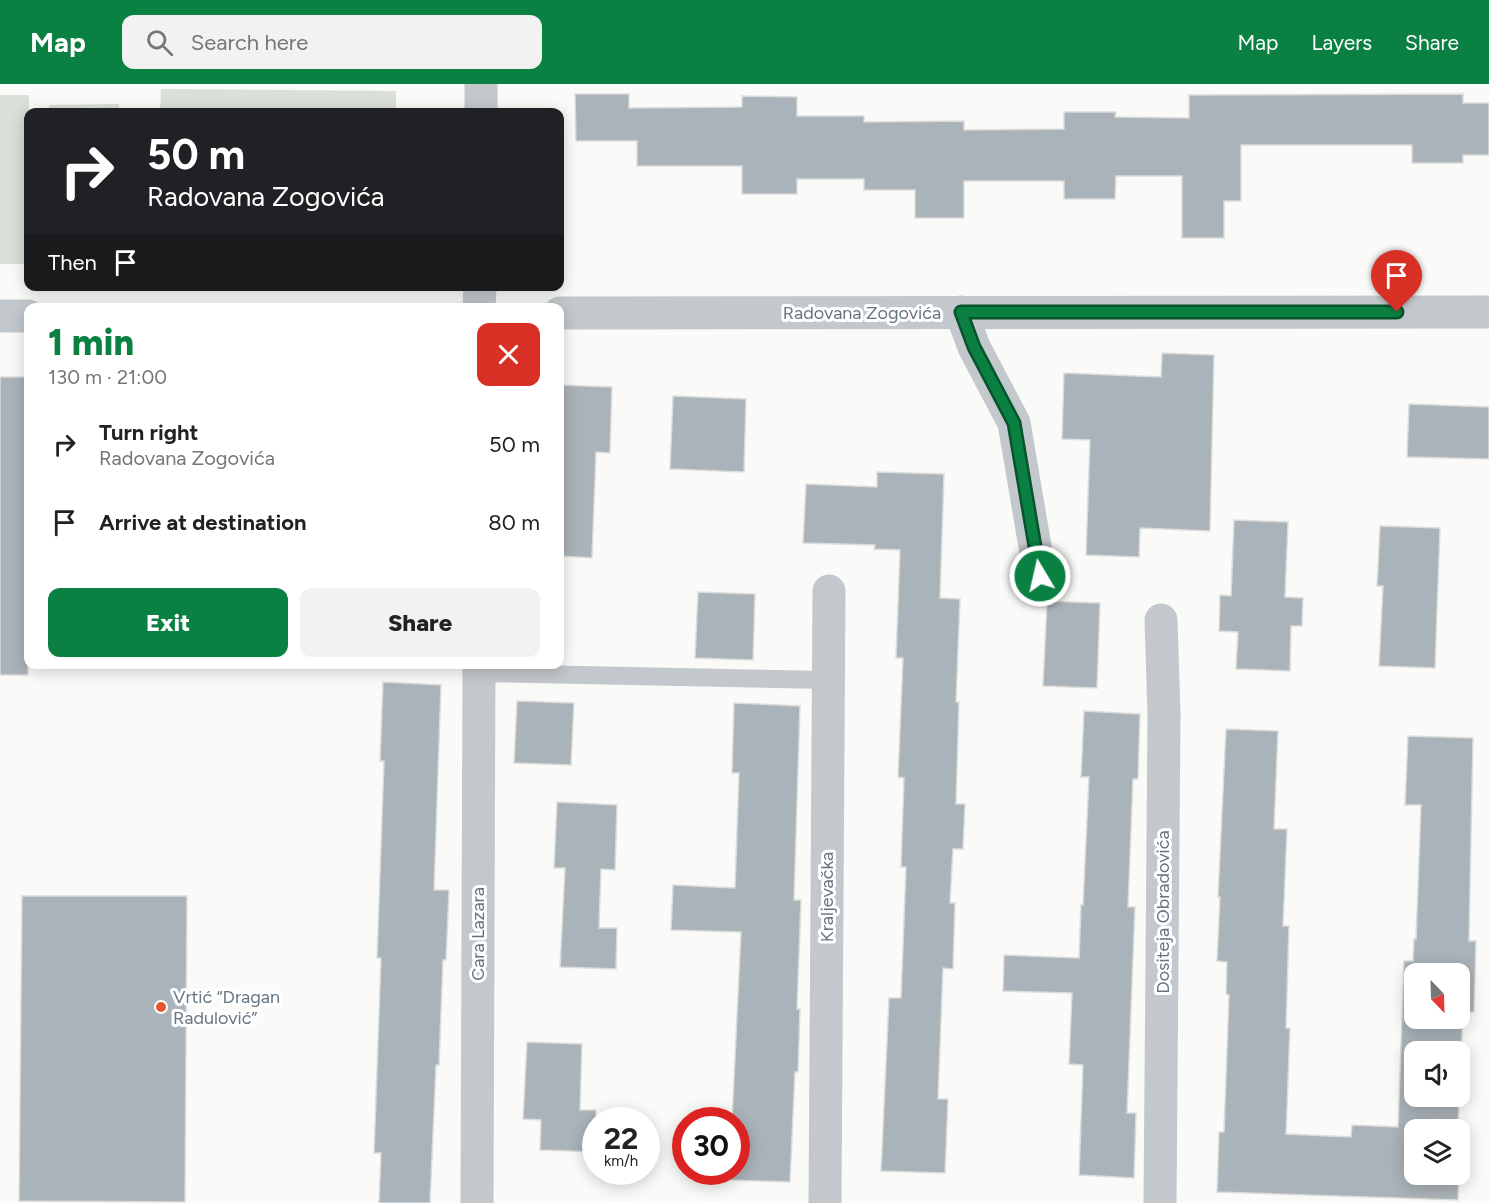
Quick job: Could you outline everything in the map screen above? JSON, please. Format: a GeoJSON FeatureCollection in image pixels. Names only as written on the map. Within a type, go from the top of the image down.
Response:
{"type":"FeatureCollection","features":[{"type":"Feature","properties":{"kind":"street"},"geometry":{"type":"LineString","coordinates":[[481,84],[481,108]]}},
{"type":"Feature","properties":{"kind":"street"},"geometry":{"type":"LineString","coordinates":[[961,312],[974,347],[1014,423],[1040,576]]}},
{"type":"Feature","properties":{"kind":"street","name":"Radovana Zogovića"},"geometry":{"type":"LineString","coordinates":[[564,313],[1489,312]]}},
{"type":"Feature","properties":{"kind":"street"},"geometry":{"type":"LineString","coordinates":[[0,316],[24,316]]}},
{"type":"Feature","properties":{"kind":"street","name":"Kraljevačka"},"geometry":{"type":"LineString","coordinates":[[825,1203],[829,591]]}},
{"type":"Feature","properties":{"kind":"street","name":"Dositeja Obradovića"},"geometry":{"type":"LineString","coordinates":[[1160,1203],[1164,714],[1161,620]]}},
{"type":"Feature","properties":{"kind":"street","name":"Cara Lazara"},"geometry":{"type":"LineString","coordinates":[[477,1203],[479,669]]}},
{"type":"Feature","properties":{"kind":"lane"},"geometry":{"type":"LineString","coordinates":[[479,669],[828,680]]}},
{"type":"Feature","properties":{"kind":"shaded area"},"geometry":{"type":"Polygon","coordinates":[[[161,89],[396,91],[396,108],[160,108],[161,89]]]}},
{"type":"Feature","properties":{"kind":"shaded area"},"geometry":{"type":"Polygon","coordinates":[[[0,95],[29,95],[29,108],[24,108],[24,264],[0,264],[0,95]]]}},
{"type":"Feature","properties":{"kind":"shaded area"},"geometry":{"type":"Polygon","coordinates":[[[119,104],[119,108],[49,108],[49,105],[119,104]]]}},
{"type":"Feature","properties":{"kind":"building"},"geometry":{"type":"Polygon","coordinates":[[[575,94],[629,94],[629,108],[742,107],[742,96],[797,97],[797,116],[864,116],[864,122],[964,121],[964,130],[1064,129],[1064,112],[1116,112],[1115,117],[1189,118],[1189,95],[1463,94],[1463,103],[1489,103],[1489,155],[1463,155],[1463,163],[1412,163],[1412,145],[1241,145],[1241,201],[1224,201],[1224,238],[1182,238],[1182,176],[1116,176],[1115,199],[1064,199],[1064,181],[964,181],[964,218],[915,218],[915,190],[864,190],[864,179],[797,179],[797,194],[742,194],[742,166],[637,166],[637,141],[576,141],[575,94]]]}},
{"type":"Feature","properties":{"kind":"building"},"geometry":{"type":"Polygon","coordinates":[[[1162,353],[1214,355],[1210,531],[1140,528],[1139,557],[1086,555],[1090,440],[1062,439],[1064,373],[1161,377],[1162,353]]]}},
{"type":"Feature","properties":{"kind":"building"},"geometry":{"type":"Polygon","coordinates":[[[0,377],[24,377],[24,669],[28,669],[28,675],[0,675],[0,377]]]}},
{"type":"Feature","properties":{"kind":"building"},"geometry":{"type":"Polygon","coordinates":[[[564,385],[612,387],[610,453],[596,452],[592,558],[564,556],[564,385]]]}},
{"type":"Feature","properties":{"kind":"building"},"geometry":{"type":"Polygon","coordinates":[[[673,396],[746,399],[744,472],[670,469],[673,396]]]}},
{"type":"Feature","properties":{"kind":"building"},"geometry":{"type":"Polygon","coordinates":[[[1409,404],[1489,407],[1489,459],[1407,457],[1409,404]]]}},
{"type":"Feature","properties":{"kind":"building"},"geometry":{"type":"Polygon","coordinates":[[[877,472],[944,474],[940,598],[960,599],[956,702],[959,702],[956,804],[965,804],[963,849],[953,849],[950,903],[955,903],[953,969],[943,968],[938,1099],[948,1099],[945,1173],[881,1171],[889,998],[901,998],[906,867],[901,867],[904,778],[898,777],[903,658],[896,658],[900,550],[874,549],[875,545],[803,543],[806,484],[877,487],[877,472]]]}},
{"type":"Feature","properties":{"kind":"building"},"geometry":{"type":"Polygon","coordinates":[[[1234,520],[1288,522],[1285,597],[1303,598],[1302,626],[1291,626],[1290,671],[1236,669],[1238,632],[1219,631],[1220,595],[1231,596],[1234,520]]]}},
{"type":"Feature","properties":{"kind":"building"},"geometry":{"type":"Polygon","coordinates":[[[1380,526],[1440,528],[1435,668],[1379,666],[1383,586],[1377,586],[1380,526]]]}},
{"type":"Feature","properties":{"kind":"building"},"geometry":{"type":"Polygon","coordinates":[[[698,592],[755,594],[753,660],[695,658],[698,592]]]}},
{"type":"Feature","properties":{"kind":"building"},"geometry":{"type":"Polygon","coordinates":[[[1047,601],[1100,603],[1097,688],[1043,686],[1047,601]]]}},
{"type":"Feature","properties":{"kind":"building"},"geometry":{"type":"Polygon","coordinates":[[[383,682],[441,685],[434,890],[449,890],[446,960],[443,960],[439,1065],[436,1065],[430,1203],[379,1203],[381,1153],[374,1153],[381,958],[377,958],[384,761],[380,761],[383,682]]]}},
{"type":"Feature","properties":{"kind":"building"},"geometry":{"type":"Polygon","coordinates":[[[517,701],[574,703],[571,765],[514,763],[517,701]]]}},
{"type":"Feature","properties":{"kind":"building"},"geometry":{"type":"Polygon","coordinates":[[[734,703],[800,706],[794,900],[801,900],[797,1009],[800,1009],[790,1182],[750,1181],[750,1107],[733,1107],[741,932],[671,930],[673,885],[735,888],[739,773],[732,773],[734,703]]]}},
{"type":"Feature","properties":{"kind":"building"},"geometry":{"type":"Polygon","coordinates":[[[1084,711],[1140,714],[1138,779],[1133,779],[1128,907],[1135,907],[1127,1113],[1136,1113],[1134,1178],[1079,1175],[1083,1065],[1069,1064],[1072,993],[1003,991],[1004,955],[1079,958],[1089,777],[1081,777],[1084,711]]]}},
{"type":"Feature","properties":{"kind":"building"},"geometry":{"type":"Polygon","coordinates":[[[1226,729],[1278,731],[1274,829],[1287,829],[1283,926],[1289,926],[1286,1028],[1290,1028],[1286,1134],[1351,1137],[1352,1125],[1398,1127],[1404,961],[1413,961],[1414,939],[1416,939],[1421,805],[1405,805],[1408,736],[1473,738],[1469,941],[1476,941],[1474,1012],[1470,1012],[1470,963],[1404,963],[1404,1029],[1462,1029],[1462,1041],[1404,1041],[1404,1107],[1459,1107],[1458,1119],[1404,1119],[1404,1185],[1459,1185],[1458,1200],[1217,1192],[1219,1132],[1224,1132],[1229,995],[1226,994],[1227,962],[1217,961],[1220,897],[1218,897],[1226,729]]]}},
{"type":"Feature","properties":{"kind":"building"},"geometry":{"type":"Polygon","coordinates":[[[557,802],[617,805],[615,870],[601,869],[599,928],[617,928],[616,969],[560,967],[565,868],[554,868],[557,802]]]}},
{"type":"Feature","properties":{"kind":"building"},"geometry":{"type":"Polygon","coordinates":[[[22,896],[187,896],[185,1202],[19,1201],[22,896]]]}},
{"type":"Feature","properties":{"kind":"building"},"geometry":{"type":"Polygon","coordinates":[[[527,1042],[582,1044],[580,1110],[582,1110],[582,1152],[540,1150],[541,1120],[523,1119],[527,1042]]]}},
{"type":"Feature","properties":{"kind":"place","name":"Vrtić “Dragan Radulović”"},"geometry":{"type":"Point","coordinates":[161,1007]}},
{"type":"Feature","properties":{"kind":"route"},"geometry":{"type":"LineString","coordinates":[[1040,576],[1014,423],[974,347],[961,312],[1397,312]]}}]}
